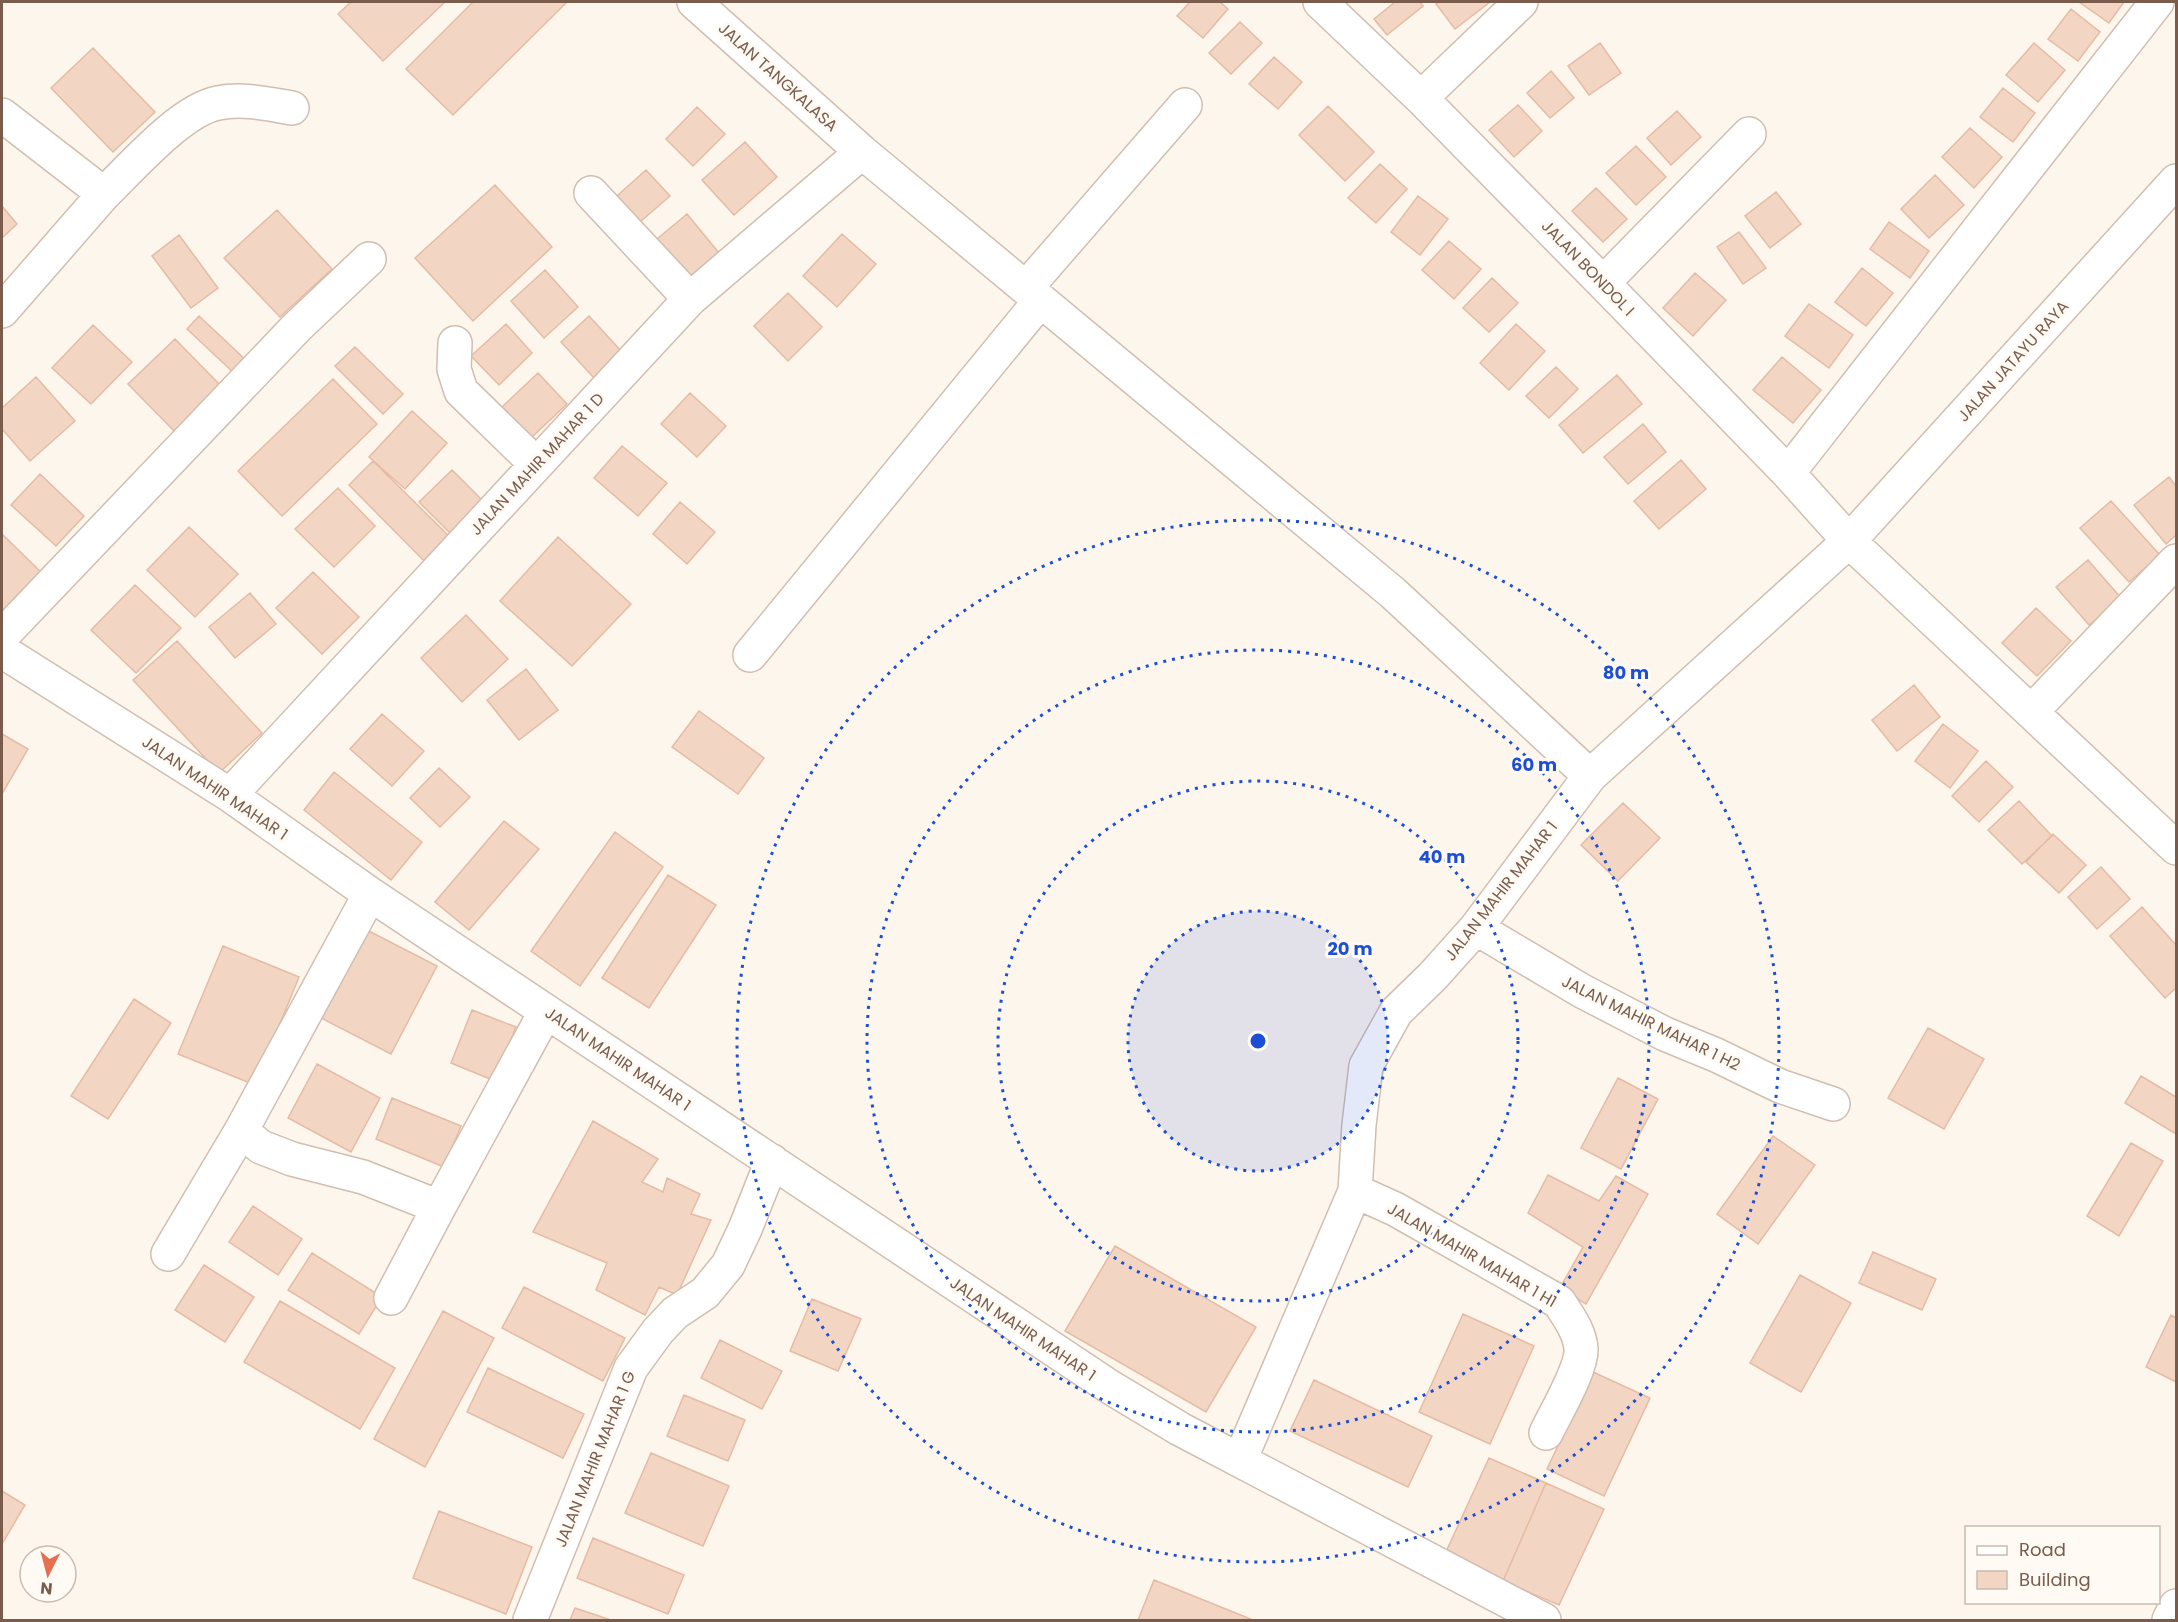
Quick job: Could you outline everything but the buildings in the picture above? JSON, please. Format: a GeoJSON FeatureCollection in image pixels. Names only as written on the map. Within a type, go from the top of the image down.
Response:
{"type":"FeatureCollection","features":[{"type":"Feature","properties":{"kind":"street","name":"JALAN TANGKALASA"},"geometry":{"type":"LineString","coordinates":[[694,2],[862,152],[1394,593],[1590,776]]}},
{"type":"Feature","properties":{"kind":"street","name":"JALAN BONDOL I"},"geometry":{"type":"LineString","coordinates":[[1320,2],[1421,98],[1603,283],[1788,473],[1849,541],[2176,848]]}},
{"type":"Feature","properties":{"kind":"street"},"geometry":{"type":"LineString","coordinates":[[1421,98],[1521,2]]}},
{"type":"Feature","properties":{"kind":"street"},"geometry":{"type":"LineString","coordinates":[[1788,473],[2157,2]]}},
{"type":"Feature","properties":{"kind":"street"},"geometry":{"type":"LineString","coordinates":[[2,311],[104,194],[174,128],[200,108],[219,102],[249,101],[292,108]]}},
{"type":"Feature","properties":{"kind":"street"},"geometry":{"type":"LineString","coordinates":[[750,655],[1033,294],[1185,105]]}},
{"type":"Feature","properties":{"kind":"street"},"geometry":{"type":"LineString","coordinates":[[2,115],[104,194]]}},
{"type":"Feature","properties":{"kind":"street"},"geometry":{"type":"LineString","coordinates":[[1603,283],[1749,134]]}},
{"type":"Feature","properties":{"kind":"street","name":"JALAN MAHIR MAHAR 1 D"},"geometry":{"type":"LineString","coordinates":[[230,795],[690,299],[862,152]]}},
{"type":"Feature","properties":{"kind":"street","name":"JALAN JATAYU RAYA"},"geometry":{"type":"LineString","coordinates":[[1849,541],[2176,181]]}},
{"type":"Feature","properties":{"kind":"street"},"geometry":{"type":"LineString","coordinates":[[591,193],[690,299]]}},
{"type":"Feature","properties":{"kind":"street"},"geometry":{"type":"LineString","coordinates":[[2,636],[297,327],[369,259]]}},
{"type":"Feature","properties":{"kind":"street"},"geometry":{"type":"LineString","coordinates":[[455,343],[454,369],[461,391],[536,464]]}},
{"type":"Feature","properties":{"kind":"street","name":"JALAN MAHIR MAHAR 1"},"geometry":{"type":"LineString","coordinates":[[1240,1460],[1354,1191],[1366,1066],[1396,1012],[1476,928],[1590,776],[1849,541]]}},
{"type":"Feature","properties":{"kind":"street"},"geometry":{"type":"LineString","coordinates":[[2032,711],[2176,561]]}},
{"type":"Feature","properties":{"kind":"street","name":"JALAN MAHIR MAHAR 1"},"geometry":{"type":"LineString","coordinates":[[2,651],[230,795],[370,894],[1110,1387],[1180,1429],[1544,1620]]}},
{"type":"Feature","properties":{"kind":"street"},"geometry":{"type":"LineString","coordinates":[[168,1254],[241,1131],[370,894]]}},
{"type":"Feature","properties":{"kind":"street","name":"JALAN MAHIR MAHAR 1 H2"},"geometry":{"type":"LineString","coordinates":[[1476,928],[1582,991],[1665,1034],[1716,1055],[1780,1086],[1833,1104]]}},
{"type":"Feature","properties":{"kind":"street"},"geometry":{"type":"LineString","coordinates":[[391,1298],[546,1011]]}},
{"type":"Feature","properties":{"kind":"street"},"geometry":{"type":"LineString","coordinates":[[241,1131],[261,1147],[292,1159],[363,1177],[439,1207]]}},
{"type":"Feature","properties":{"kind":"street","name":"JALAN MAHIR MAHAR 1 G"},"geometry":{"type":"LineString","coordinates":[[530,1620],[631,1368],[658,1331],[675,1313],[705,1293],[728,1265],[772,1161]]}},
{"type":"Feature","properties":{"kind":"street","name":"JALAN MAHIR MAHAR 1 H1"},"geometry":{"type":"LineString","coordinates":[[1354,1191],[1395,1209],[1559,1302],[1574,1324],[1581,1350],[1575,1373],[1546,1433]]}},
{"type":"Feature","properties":{"kind":"street"},"geometry":{"type":"LineString","coordinates":[[2169,1620],[2176,1605]]}}]}
